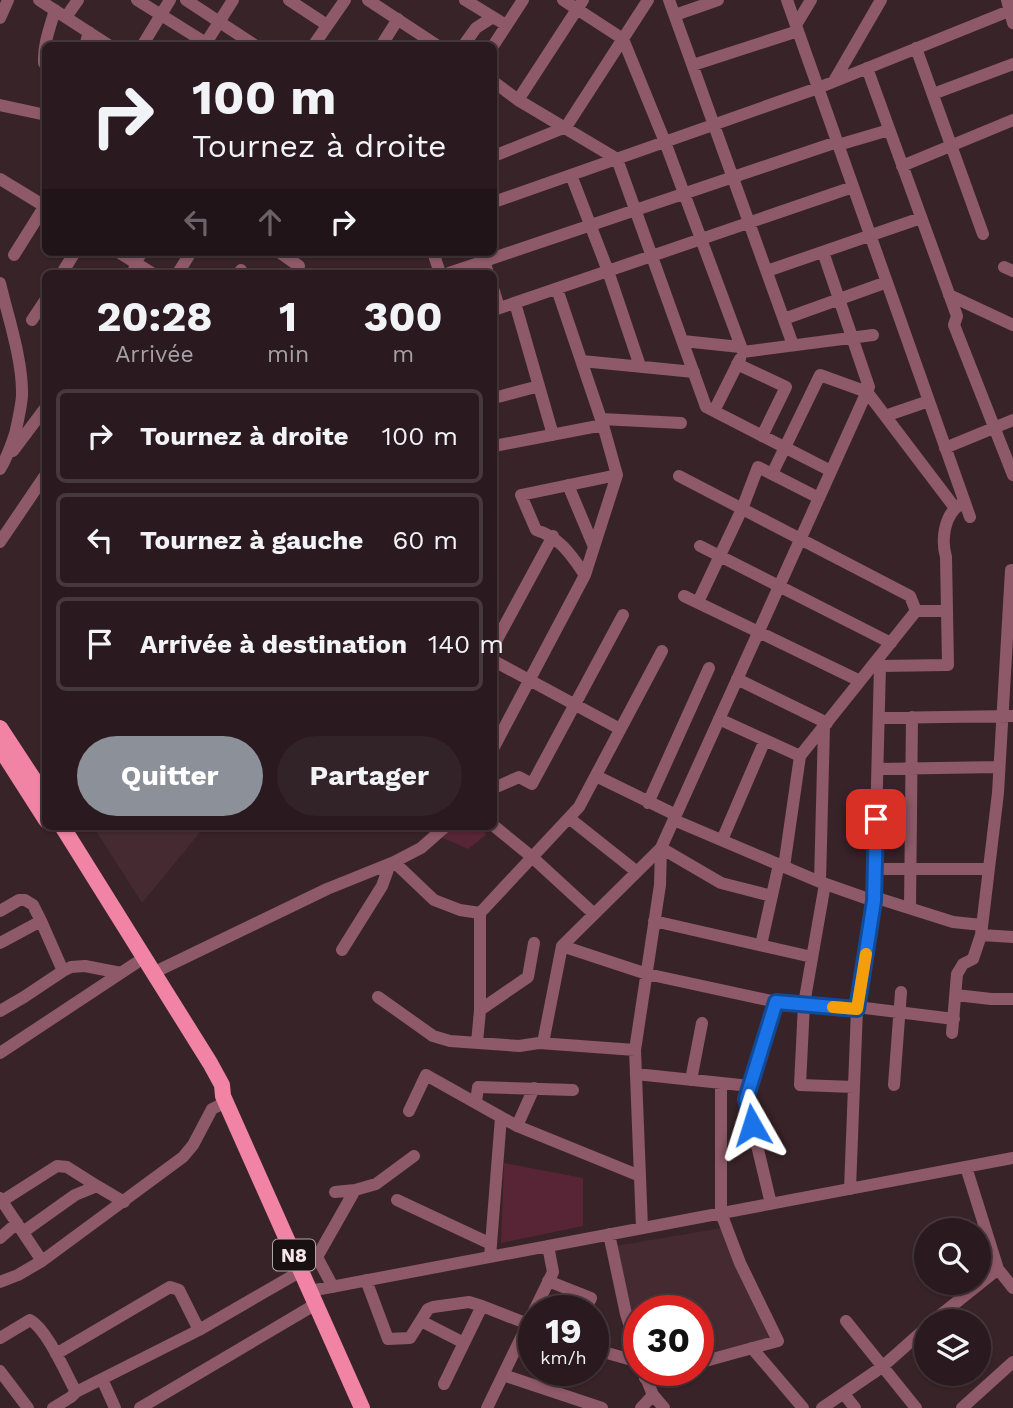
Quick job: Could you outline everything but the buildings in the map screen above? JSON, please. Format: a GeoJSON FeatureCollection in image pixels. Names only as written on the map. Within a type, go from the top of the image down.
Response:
{"type":"FeatureCollection","features":[{"type":"Feature","properties":{"kind":"main road"},"geometry":{"type":"LineString","coordinates":[[0,728],[42,792]]}},
{"type":"Feature","properties":{"kind":"main road"},"geometry":{"type":"LineString","coordinates":[[0,748],[42,815]]}},
{"type":"Feature","properties":{"kind":"main road"},"geometry":{"type":"LineString","coordinates":[[52,830],[215,1089],[225,1099]]}},
{"type":"Feature","properties":{"kind":"main road"},"geometry":{"type":"LineString","coordinates":[[65,830],[210,1063],[222,1086],[225,1099]]}},
{"type":"Feature","properties":{"kind":"main road","name":"N8"},"geometry":{"type":"LineString","coordinates":[[225,1099],[362,1408]]}},
{"type":"Feature","properties":{"kind":"street"},"geometry":{"type":"LineString","coordinates":[[0,18],[8,0]]}},
{"type":"Feature","properties":{"kind":"street"},"geometry":{"type":"LineString","coordinates":[[39,0],[104,42]]}},
{"type":"Feature","properties":{"kind":"street"},"geometry":{"type":"LineString","coordinates":[[46,42],[61,13],[78,0]]}},
{"type":"Feature","properties":{"kind":"street"},"geometry":{"type":"LineString","coordinates":[[137,0],[202,42]]}},
{"type":"Feature","properties":{"kind":"street"},"geometry":{"type":"LineString","coordinates":[[144,42],[170,0]]}},
{"type":"Feature","properties":{"kind":"street"},"geometry":{"type":"LineString","coordinates":[[186,0],[250,42]]}},
{"type":"Feature","properties":{"kind":"street"},"geometry":{"type":"LineString","coordinates":[[206,42],[233,0]]}},
{"type":"Feature","properties":{"kind":"street"},"geometry":{"type":"LineString","coordinates":[[289,0],[327,25]]}},
{"type":"Feature","properties":{"kind":"street"},"geometry":{"type":"LineString","coordinates":[[316,42],[345,0]]}},
{"type":"Feature","properties":{"kind":"street"},"geometry":{"type":"LineString","coordinates":[[368,0],[432,42]]}},
{"type":"Feature","properties":{"kind":"street"},"geometry":{"type":"LineString","coordinates":[[465,0],[506,25]]}},
{"type":"Feature","properties":{"kind":"street"},"geometry":{"type":"LineString","coordinates":[[495,42],[523,0]]}},
{"type":"Feature","properties":{"kind":"street"},"geometry":{"type":"LineString","coordinates":[[563,0],[580,5],[623,39],[701,239],[741,349],[737,364],[714,411]]}},
{"type":"Feature","properties":{"kind":"street"},"geometry":{"type":"LineString","coordinates":[[497,152],[566,127],[648,0]]}},
{"type":"Feature","properties":{"kind":"street"},"geometry":{"type":"LineString","coordinates":[[670,0],[793,345]]}},
{"type":"Feature","properties":{"kind":"street"},"geometry":{"type":"LineString","coordinates":[[675,15],[718,0]]}},
{"type":"Feature","properties":{"kind":"street"},"geometry":{"type":"LineString","coordinates":[[787,0],[929,401],[960,505]]}},
{"type":"Feature","properties":{"kind":"street"},"geometry":{"type":"LineString","coordinates":[[693,65],[797,28],[811,0]]}},
{"type":"Feature","properties":{"kind":"street"},"geometry":{"type":"LineString","coordinates":[[834,81],[881,0]]}},
{"type":"Feature","properties":{"kind":"street"},"geometry":{"type":"LineString","coordinates":[[518,100],[580,5]]}},
{"type":"Feature","properties":{"kind":"street"},"geometry":{"type":"LineString","coordinates":[[497,201],[818,88],[1010,11]]}},
{"type":"Feature","properties":{"kind":"street"},"geometry":{"type":"LineString","coordinates":[[466,42],[476,29],[493,17]]}},
{"type":"Feature","properties":{"kind":"street"},"geometry":{"type":"LineString","coordinates":[[384,42],[398,19]]}},
{"type":"Feature","properties":{"kind":"street"},"geometry":{"type":"LineString","coordinates":[[86,42],[89,32]]}},
{"type":"Feature","properties":{"kind":"street"},"geometry":{"type":"LineString","coordinates":[[916,48],[983,234]]}},
{"type":"Feature","properties":{"kind":"street"},"geometry":{"type":"LineString","coordinates":[[933,94],[1013,64]]}},
{"type":"Feature","properties":{"kind":"street"},"geometry":{"type":"LineString","coordinates":[[867,68],[957,316],[954,325],[1013,475]]}},
{"type":"Feature","properties":{"kind":"street"},"geometry":{"type":"LineString","coordinates":[[497,84],[518,100],[617,159],[706,407],[831,471]]}},
{"type":"Feature","properties":{"kind":"street"},"geometry":{"type":"LineString","coordinates":[[0,104],[42,114]]}},
{"type":"Feature","properties":{"kind":"street"},"geometry":{"type":"LineString","coordinates":[[902,166],[1013,120]]}},
{"type":"Feature","properties":{"kind":"street"},"geometry":{"type":"LineString","coordinates":[[459,270],[733,177],[889,130]]}},
{"type":"Feature","properties":{"kind":"street"},"geometry":{"type":"LineString","coordinates":[[571,175],[608,271],[639,366]]}},
{"type":"Feature","properties":{"kind":"street"},"geometry":{"type":"LineString","coordinates":[[0,179],[42,203]]}},
{"type":"Feature","properties":{"kind":"street"},"geometry":{"type":"LineString","coordinates":[[497,309],[853,187]]}},
{"type":"Feature","properties":{"kind":"street"},"geometry":{"type":"LineString","coordinates":[[14,255],[42,210]]}},
{"type":"Feature","properties":{"kind":"street"},"geometry":{"type":"LineString","coordinates":[[766,271],[921,218]]}},
{"type":"Feature","properties":{"kind":"street"},"geometry":{"type":"LineString","coordinates":[[542,1043],[562,946],[661,848],[869,387],[823,252]]}},
{"type":"Feature","properties":{"kind":"street"},"geometry":{"type":"LineString","coordinates":[[285,256],[299,266]]}},
{"type":"Feature","properties":{"kind":"street"},"geometry":{"type":"LineString","coordinates":[[784,319],[887,282]]}},
{"type":"Feature","properties":{"kind":"street"},"geometry":{"type":"LineString","coordinates":[[0,283],[15,349],[22,396],[15,432],[2,465]]}},
{"type":"Feature","properties":{"kind":"street"},"geometry":{"type":"LineString","coordinates":[[497,741],[585,575],[617,475],[557,289]]}},
{"type":"Feature","properties":{"kind":"street"},"geometry":{"type":"LineString","coordinates":[[949,295],[1013,325]]}},
{"type":"Feature","properties":{"kind":"street"},"geometry":{"type":"LineString","coordinates":[[514,303],[553,435]]}},
{"type":"Feature","properties":{"kind":"street"},"geometry":{"type":"LineString","coordinates":[[33,320],[42,305]]}},
{"type":"Feature","properties":{"kind":"street"},"geometry":{"type":"LineString","coordinates":[[683,341],[741,349],[873,335]]}},
{"type":"Feature","properties":{"kind":"street"},"geometry":{"type":"LineString","coordinates":[[582,361],[694,372]]}},
{"type":"Feature","properties":{"kind":"street"},"geometry":{"type":"LineString","coordinates":[[737,364],[786,387],[762,436]]}},
{"type":"Feature","properties":{"kind":"street"},"geometry":{"type":"LineString","coordinates":[[772,474],[820,375],[867,392],[970,517]]}},
{"type":"Feature","properties":{"kind":"street"},"geometry":{"type":"LineString","coordinates":[[497,397],[539,386]]}},
{"type":"Feature","properties":{"kind":"street"},"geometry":{"type":"LineString","coordinates":[[885,416],[929,401]]}},
{"type":"Feature","properties":{"kind":"street"},"geometry":{"type":"LineString","coordinates":[[2,465],[42,415]]}},
{"type":"Feature","properties":{"kind":"street"},"geometry":{"type":"LineString","coordinates":[[945,448],[1013,420]]}},
{"type":"Feature","properties":{"kind":"street"},"geometry":{"type":"LineString","coordinates":[[497,445],[602,422],[681,423]]}},
{"type":"Feature","properties":{"kind":"street"},"geometry":{"type":"LineString","coordinates":[[698,602],[742,509],[758,467],[819,498]]}},
{"type":"Feature","properties":{"kind":"street"},"geometry":{"type":"LineString","coordinates":[[585,575],[566,548],[553,536],[536,530],[521,495],[617,475]]}},
{"type":"Feature","properties":{"kind":"street"},"geometry":{"type":"LineString","coordinates":[[679,476],[910,596],[916,611]]}},
{"type":"Feature","properties":{"kind":"street"},"geometry":{"type":"LineString","coordinates":[[0,542],[42,480]]}},
{"type":"Feature","properties":{"kind":"street"},"geometry":{"type":"LineString","coordinates":[[568,485],[594,547]]}},
{"type":"Feature","properties":{"kind":"street"},"geometry":{"type":"LineString","coordinates":[[878,664],[948,665],[946,557],[943,540],[950,515],[960,505]]}},
{"type":"Feature","properties":{"kind":"street"},"geometry":{"type":"LineString","coordinates":[[497,639],[553,536]]}},
{"type":"Feature","properties":{"kind":"street"},"geometry":{"type":"LineString","coordinates":[[700,546],[891,643]]}},
{"type":"Feature","properties":{"kind":"street"},"geometry":{"type":"LineString","coordinates":[[952,1033],[957,974],[963,964],[973,959],[982,930],[999,767],[1008,716],[1011,570]]}},
{"type":"Feature","properties":{"kind":"street"},"geometry":{"type":"LineString","coordinates":[[684,596],[860,681]]}},
{"type":"Feature","properties":{"kind":"street"},"geometry":{"type":"LineString","coordinates":[[916,611],[947,611]]}},
{"type":"Feature","properties":{"kind":"street"},"geometry":{"type":"LineString","coordinates":[[761,945],[781,866],[800,757],[860,681],[878,664],[916,611]]}},
{"type":"Feature","properties":{"kind":"street"},"geometry":{"type":"LineString","coordinates":[[497,788],[519,777],[532,785],[623,615]]}},
{"type":"Feature","properties":{"kind":"street"},"geometry":{"type":"LineString","coordinates":[[477,1043],[480,1010],[480,913],[579,807],[662,651]]}},
{"type":"Feature","properties":{"kind":"street"},"geometry":{"type":"LineString","coordinates":[[497,663],[620,729]]}},
{"type":"Feature","properties":{"kind":"street"},"geometry":{"type":"LineString","coordinates":[[850,1189],[857,1008],[874,899],[878,664]]}},
{"type":"Feature","properties":{"kind":"street"},"geometry":{"type":"LineString","coordinates":[[648,803],[709,668]]}},
{"type":"Feature","properties":{"kind":"street"},"geometry":{"type":"LineString","coordinates":[[737,679],[825,725]]}},
{"type":"Feature","properties":{"kind":"street"},"geometry":{"type":"LineString","coordinates":[[879,718],[1008,716]]}},
{"type":"Feature","properties":{"kind":"street"},"geometry":{"type":"LineString","coordinates":[[910,908],[912,717]]}},
{"type":"Feature","properties":{"kind":"street"},"geometry":{"type":"LineString","coordinates":[[719,719],[800,757]]}},
{"type":"Feature","properties":{"kind":"street"},"geometry":{"type":"LineString","coordinates":[[825,725],[822,883],[804,1004],[800,1085],[854,1087]]}},
{"type":"Feature","properties":{"kind":"street"},"geometry":{"type":"LineString","coordinates":[[722,840],[765,740]]}},
{"type":"Feature","properties":{"kind":"street"},"geometry":{"type":"LineString","coordinates":[[877,769],[999,767]]}},
{"type":"Feature","properties":{"kind":"street"},"geometry":{"type":"LineString","coordinates":[[596,776],[675,818],[822,883],[1013,937]]}},
{"type":"Feature","properties":{"kind":"street"},"geometry":{"type":"LineString","coordinates":[[569,818],[637,872]]}},
{"type":"Feature","properties":{"kind":"street"},"geometry":{"type":"LineString","coordinates":[[497,828],[593,913]]}},
{"type":"Feature","properties":{"kind":"street"},"geometry":{"type":"LineString","coordinates":[[155,972],[327,889],[392,863],[421,848],[441,830]]}},
{"type":"Feature","properties":{"kind":"street"},"geometry":{"type":"LineString","coordinates":[[661,848],[721,883],[772,896]]}},
{"type":"Feature","properties":{"kind":"street"},"geometry":{"type":"LineString","coordinates":[[642,1228],[635,1050],[660,885],[661,848]]}},
{"type":"Feature","properties":{"kind":"street"},"geometry":{"type":"LineString","coordinates":[[392,863],[435,900],[460,910],[480,913]]}},
{"type":"Feature","properties":{"kind":"street"},"geometry":{"type":"LineString","coordinates":[[342,950],[382,886],[392,863]]}},
{"type":"Feature","properties":{"kind":"street"},"geometry":{"type":"LineString","coordinates":[[875,869],[989,869]]}},
{"type":"Feature","properties":{"kind":"street"},"geometry":{"type":"LineString","coordinates":[[0,911],[19,900],[33,905],[64,971]]}},
{"type":"Feature","properties":{"kind":"street"},"geometry":{"type":"LineString","coordinates":[[0,943],[41,921]]}},
{"type":"Feature","properties":{"kind":"street"},"geometry":{"type":"LineString","coordinates":[[654,922],[812,957]]}},
{"type":"Feature","properties":{"kind":"street"},"geometry":{"type":"LineString","coordinates":[[480,1010],[528,977],[534,943]]}},
{"type":"Feature","properties":{"kind":"street"},"geometry":{"type":"LineString","coordinates":[[562,946],[648,974],[776,1002],[954,1019]]}},
{"type":"Feature","properties":{"kind":"street"},"geometry":{"type":"LineString","coordinates":[[0,1053],[136,963]]}},
{"type":"Feature","properties":{"kind":"street"},"geometry":{"type":"LineString","coordinates":[[0,1011],[71,967],[85,966],[121,973]]}},
{"type":"Feature","properties":{"kind":"street"},"geometry":{"type":"LineString","coordinates":[[894,1085],[901,992]]}},
{"type":"Feature","properties":{"kind":"street"},"geometry":{"type":"LineString","coordinates":[[956,995],[1013,999]]}},
{"type":"Feature","properties":{"kind":"street"},"geometry":{"type":"LineString","coordinates":[[377,997],[433,1036],[450,1041],[519,1046],[542,1043],[635,1050]]}},
{"type":"Feature","properties":{"kind":"street"},"geometry":{"type":"LineString","coordinates":[[771,1204],[746,1099],[776,1002]]}},
{"type":"Feature","properties":{"kind":"street"},"geometry":{"type":"LineString","coordinates":[[691,1080],[702,1023]]}},
{"type":"Feature","properties":{"kind":"street"},"geometry":{"type":"LineString","coordinates":[[636,1074],[750,1086]]}},
{"type":"Feature","properties":{"kind":"street"},"geometry":{"type":"LineString","coordinates":[[409,1111],[426,1075],[517,1126],[640,1176]]}},
{"type":"Feature","properties":{"kind":"street"},"geometry":{"type":"LineString","coordinates":[[714,1359],[778,1340],[740,1263],[721,1213],[720,1083]]}},
{"type":"Feature","properties":{"kind":"street"},"geometry":{"type":"LineString","coordinates":[[475,1101],[478,1087],[573,1090]]}},
{"type":"Feature","properties":{"kind":"street"},"geometry":{"type":"LineString","coordinates":[[517,1126],[534,1088]]}},
{"type":"Feature","properties":{"kind":"street"},"geometry":{"type":"LineString","coordinates":[[0,1282],[42,1261],[183,1157],[193,1145],[212,1109],[225,1099]]}},
{"type":"Feature","properties":{"kind":"street"},"geometry":{"type":"LineString","coordinates":[[490,1251],[501,1117]]}},
{"type":"Feature","properties":{"kind":"street"},"geometry":{"type":"LineString","coordinates":[[335,1192],[376,1184],[414,1156]]}},
{"type":"Feature","properties":{"kind":"street"},"geometry":{"type":"LineString","coordinates":[[140,1408],[333,1287],[490,1251],[548,1246],[1013,1158]]}},
{"type":"Feature","properties":{"kind":"street"},"geometry":{"type":"LineString","coordinates":[[42,1261],[1,1200],[57,1166],[67,1167],[124,1202]]}},
{"type":"Feature","properties":{"kind":"street"},"geometry":{"type":"LineString","coordinates":[[966,1167],[998,1269],[1013,1288]]}},
{"type":"Feature","properties":{"kind":"street"},"geometry":{"type":"LineString","coordinates":[[0,1238],[75,1195],[97,1186]]}},
{"type":"Feature","properties":{"kind":"street"},"geometry":{"type":"LineString","coordinates":[[333,1287],[317,1257],[355,1190]]}},
{"type":"Feature","properties":{"kind":"street"},"geometry":{"type":"LineString","coordinates":[[397,1200],[490,1251]]}},
{"type":"Feature","properties":{"kind":"street"},"geometry":{"type":"LineString","coordinates":[[609,1234],[623,1300]]}},
{"type":"Feature","properties":{"kind":"street"},"geometry":{"type":"LineString","coordinates":[[541,1295],[553,1272],[548,1246]]}},
{"type":"Feature","properties":{"kind":"street"},"geometry":{"type":"LineString","coordinates":[[948,1309],[998,1269]]}},
{"type":"Feature","properties":{"kind":"street"},"geometry":{"type":"LineString","coordinates":[[52,1408],[76,1392],[199,1329],[301,1271]]}},
{"type":"Feature","properties":{"kind":"street"},"geometry":{"type":"LineString","coordinates":[[366,1280],[388,1339],[410,1338],[425,1313],[433,1307],[469,1302],[518,1320]]}},
{"type":"Feature","properties":{"kind":"street"},"geometry":{"type":"LineString","coordinates":[[548,1281],[583,1295]]}},
{"type":"Feature","properties":{"kind":"street"},"geometry":{"type":"LineString","coordinates":[[56,1354],[170,1287],[179,1290],[199,1329]]}},
{"type":"Feature","properties":{"kind":"street"},"geometry":{"type":"LineString","coordinates":[[444,1384],[482,1306]]}},
{"type":"Feature","properties":{"kind":"street"},"geometry":{"type":"LineString","coordinates":[[0,1338],[30,1320],[36,1324],[76,1392]]}},
{"type":"Feature","properties":{"kind":"street"},"geometry":{"type":"LineString","coordinates":[[421,1321],[464,1343]]}},
{"type":"Feature","properties":{"kind":"street"},"geometry":{"type":"LineString","coordinates":[[846,1321],[916,1408]]}},
{"type":"Feature","properties":{"kind":"street"},"geometry":{"type":"LineString","coordinates":[[822,1408],[882,1367],[914,1339]]}},
{"type":"Feature","properties":{"kind":"street"},"geometry":{"type":"LineString","coordinates":[[487,1408],[518,1343]]}},
{"type":"Feature","properties":{"kind":"street"},"geometry":{"type":"LineString","coordinates":[[752,1348],[803,1408]]}},
{"type":"Feature","properties":{"kind":"street"},"geometry":{"type":"LineString","coordinates":[[961,1408],[1013,1363]]}},
{"type":"Feature","properties":{"kind":"street"},"geometry":{"type":"LineString","coordinates":[[0,1371],[28,1408]]}},
{"type":"Feature","properties":{"kind":"street"},"geometry":{"type":"LineString","coordinates":[[503,1375],[602,1408]]}},
{"type":"Feature","properties":{"kind":"street"},"geometry":{"type":"LineString","coordinates":[[102,1379],[115,1408]]}},
{"type":"Feature","properties":{"kind":"street"},"geometry":{"type":"LineString","coordinates":[[552,1391],[554,1386]]}},
{"type":"Feature","properties":{"kind":"street"},"geometry":{"type":"LineString","coordinates":[[649,1386],[664,1408]]}},
{"type":"Feature","properties":{"kind":"street"},"geometry":{"type":"LineString","coordinates":[[844,1394],[855,1408]]}},
{"type":"Feature","properties":{"kind":"street"},"geometry":{"type":"LineString","coordinates":[[641,1408],[653,1395]]}},
{"type":"Feature","properties":{"kind":"shaded area"},"geometry":{"type":"Polygon","coordinates":[[[96,830],[202,830],[142,903],[96,830]]]}},
{"type":"Feature","properties":{"kind":"shaded area"},"geometry":{"type":"Polygon","coordinates":[[[444,830],[484,830],[486,835],[468,849],[441,837],[444,830]]]}},
{"type":"Feature","properties":{"kind":"shaded area"},"geometry":{"type":"Polygon","coordinates":[[[504,1163],[583,1178],[583,1226],[501,1243],[504,1163]]]}},
{"type":"Feature","properties":{"kind":"shaded area"},"geometry":{"type":"Polygon","coordinates":[[[722,1228],[769,1338],[714,1353],[714,1295],[626,1295],[615,1246],[722,1228]]]}},
{"type":"Feature","properties":{"kind":"slow traffic"},"geometry":{"type":"LineString","coordinates":[[833,1007],[857,1009],[866,954]]}},
{"type":"Feature","properties":{"kind":"route"},"geometry":{"type":"LineString","coordinates":[[752,1125],[746,1099],[776,1002],[857,1009],[874,901],[876,819]]}}]}
